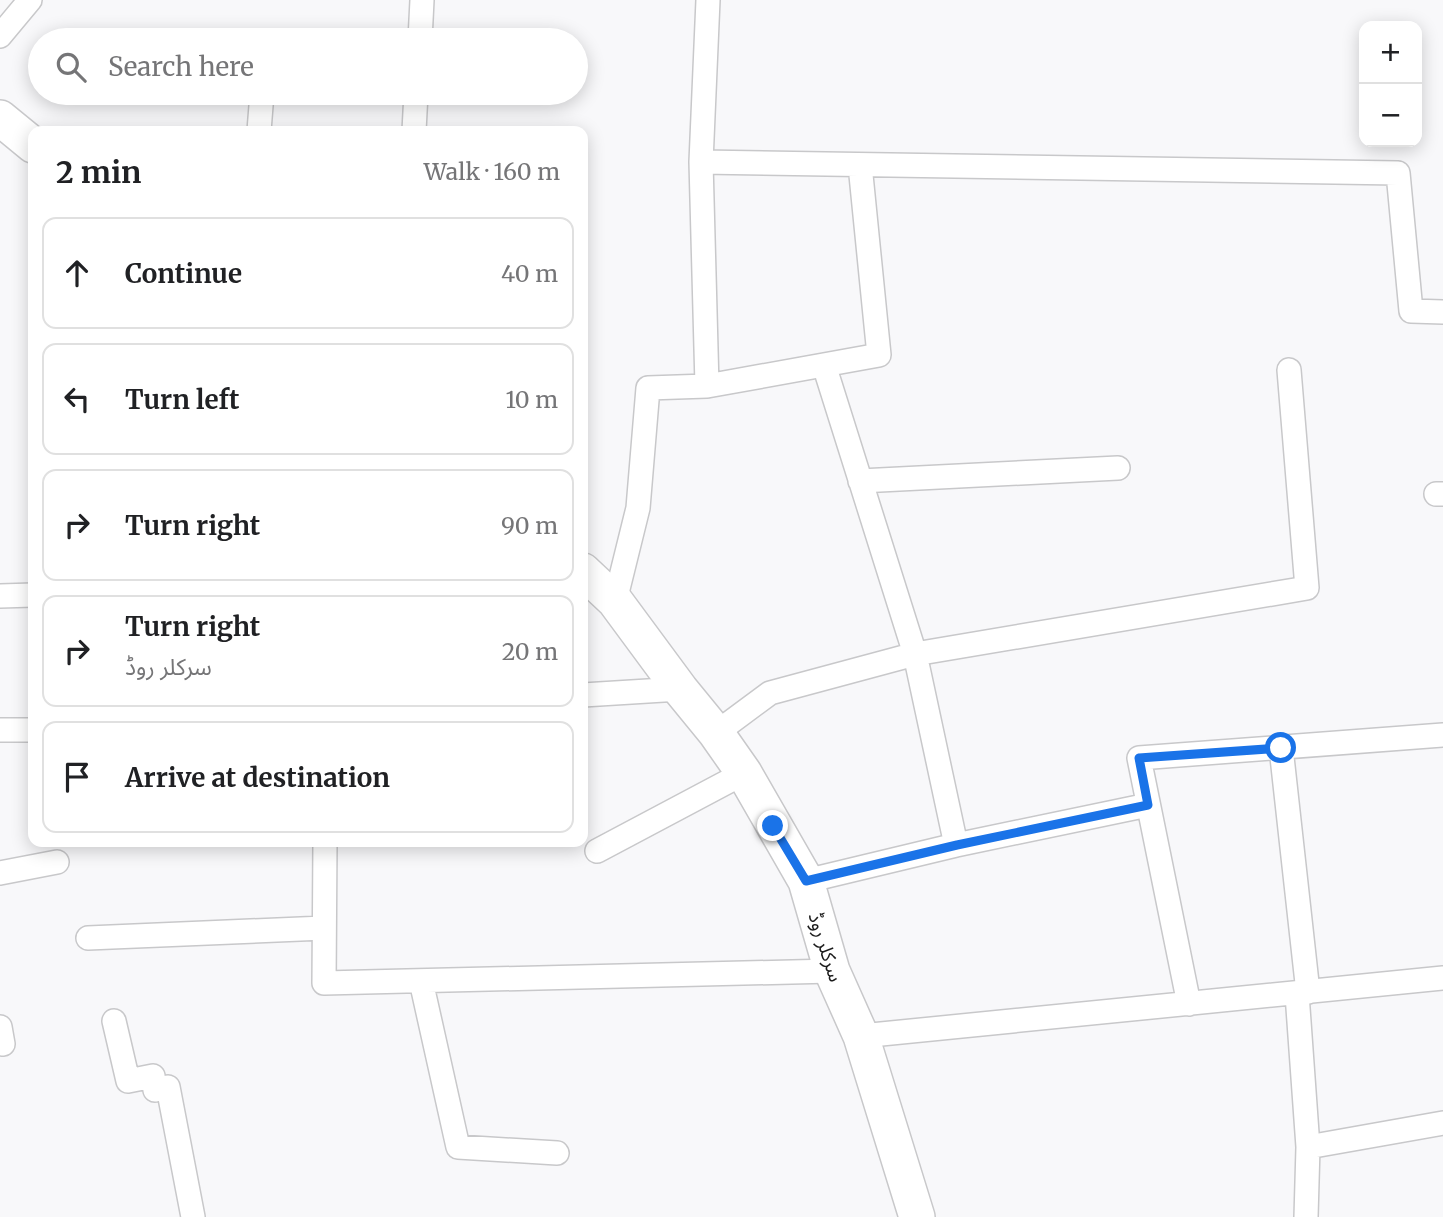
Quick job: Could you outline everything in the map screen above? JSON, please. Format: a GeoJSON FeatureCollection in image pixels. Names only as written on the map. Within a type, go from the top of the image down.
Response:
{"type":"FeatureCollection","features":[{"type":"Feature","properties":{"kind":"main road"},"geometry":{"type":"LineString","coordinates":[[0,118],[28,141]]}},
{"type":"Feature","properties":{"kind":"main road","name":"سرکلر روڈ"},"geometry":{"type":"LineString","coordinates":[[588,576],[615,601],[716,733],[744,773],[806,881],[832,971],[861,1037],[917,1217]]}},
{"type":"Feature","properties":{"kind":"street"},"geometry":{"type":"LineString","coordinates":[[0,36],[30,0]]}},
{"type":"Feature","properties":{"kind":"street"},"geometry":{"type":"LineString","coordinates":[[421,28],[422,0]]}},
{"type":"Feature","properties":{"kind":"street"},"geometry":{"type":"LineString","coordinates":[[707,386],[701,162],[708,0]]}},
{"type":"Feature","properties":{"kind":"street"},"geometry":{"type":"LineString","coordinates":[[259,126],[261,105]]}},
{"type":"Feature","properties":{"kind":"street"},"geometry":{"type":"LineString","coordinates":[[414,126],[415,105]]}},
{"type":"Feature","properties":{"kind":"street"},"geometry":{"type":"LineString","coordinates":[[701,162],[1398,173],[1411,311],[1443,312]]}},
{"type":"Feature","properties":{"kind":"street"},"geometry":{"type":"LineString","coordinates":[[615,601],[638,508],[648,388],[707,386],[879,355],[860,164]]}},
{"type":"Feature","properties":{"kind":"street"},"geometry":{"type":"LineString","coordinates":[[824,365],[915,654],[957,845]]}},
{"type":"Feature","properties":{"kind":"street"},"geometry":{"type":"LineString","coordinates":[[716,733],[771,693],[915,654],[1307,588],[1289,370]]}},
{"type":"Feature","properties":{"kind":"street"},"geometry":{"type":"LineString","coordinates":[[860,481],[1118,468]]}},
{"type":"Feature","properties":{"kind":"street"},"geometry":{"type":"LineString","coordinates":[[0,596],[28,595]]}},
{"type":"Feature","properties":{"kind":"street"},"geometry":{"type":"LineString","coordinates":[[588,695],[680,689]]}},
{"type":"Feature","properties":{"kind":"street"},"geometry":{"type":"LineString","coordinates":[[0,730],[28,730]]}},
{"type":"Feature","properties":{"kind":"street"},"geometry":{"type":"LineString","coordinates":[[1189,1004],[1139,758],[1443,735]]}},
{"type":"Feature","properties":{"kind":"street"},"geometry":{"type":"LineString","coordinates":[[1281,748],[1303,993],[1308,1147],[1306,1217]]}},
{"type":"Feature","properties":{"kind":"street"},"geometry":{"type":"LineString","coordinates":[[597,851],[744,773]]}},
{"type":"Feature","properties":{"kind":"street"},"geometry":{"type":"LineString","coordinates":[[806,881],[957,845],[1148,805]]}},
{"type":"Feature","properties":{"kind":"street"},"geometry":{"type":"LineString","coordinates":[[326,847],[324,983],[832,971]]}},
{"type":"Feature","properties":{"kind":"street"},"geometry":{"type":"LineString","coordinates":[[0,873],[57,862]]}},
{"type":"Feature","properties":{"kind":"street"},"geometry":{"type":"LineString","coordinates":[[88,938],[324,928]]}},
{"type":"Feature","properties":{"kind":"street"},"geometry":{"type":"LineString","coordinates":[[861,1037],[1443,978]]}},
{"type":"Feature","properties":{"kind":"street"},"geometry":{"type":"LineString","coordinates":[[421,981],[458,1147],[556,1153]]}},
{"type":"Feature","properties":{"kind":"street"},"geometry":{"type":"LineString","coordinates":[[114,1021],[128,1081],[153,1076],[155,1090],[168,1087],[193,1217]]}},
{"type":"Feature","properties":{"kind":"street"},"geometry":{"type":"LineString","coordinates":[[1308,1147],[1443,1123]]}},
{"type":"Feature","properties":{"kind":"route"},"geometry":{"type":"LineString","coordinates":[[773,826],[806,881],[957,845],[1148,805],[1139,758],[1281,748]]}}]}
